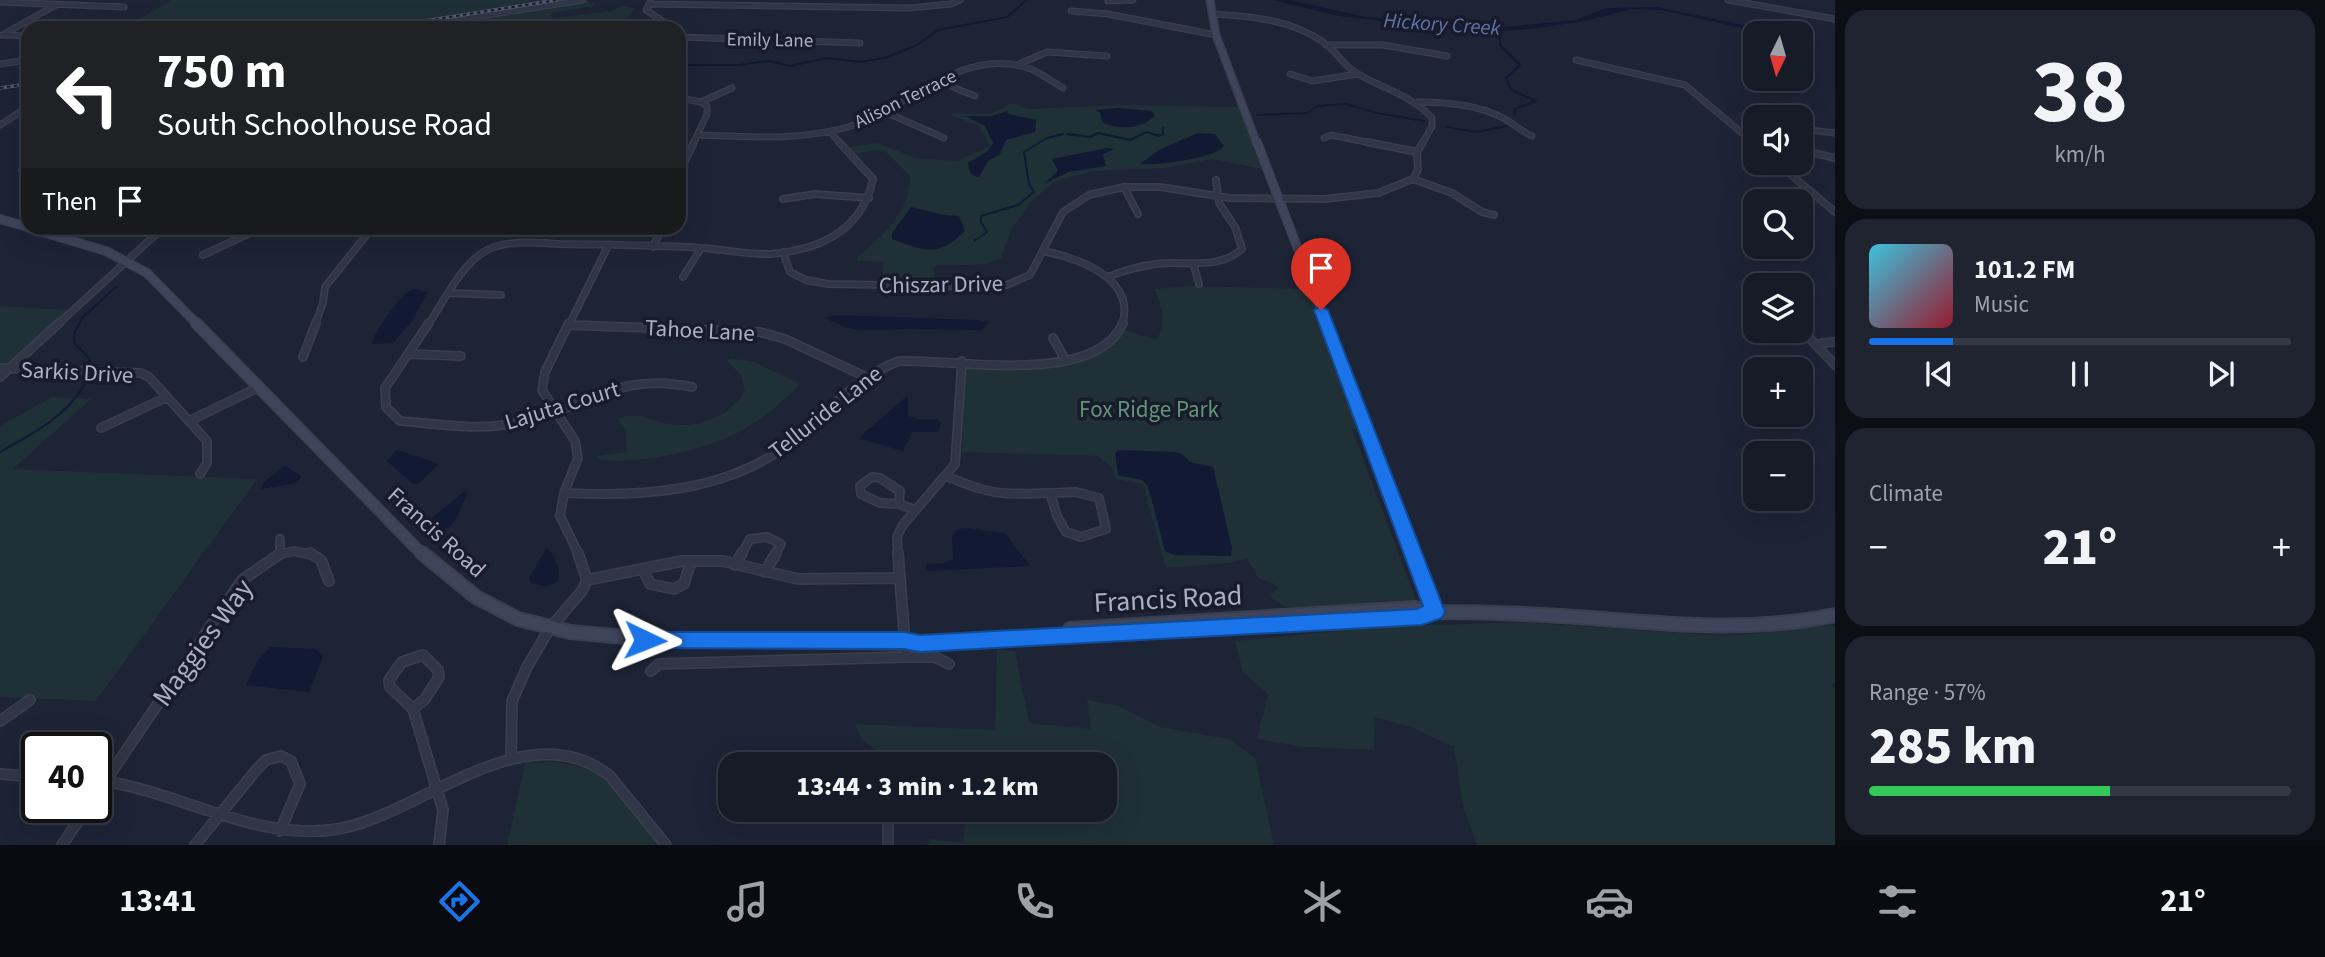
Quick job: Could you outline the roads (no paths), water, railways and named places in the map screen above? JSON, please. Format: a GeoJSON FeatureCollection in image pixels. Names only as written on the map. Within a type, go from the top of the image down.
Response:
{"type":"FeatureCollection","features":[{"type":"Feature","properties":{"kind":"street"},"geometry":{"type":"LineString","coordinates":[[10,3],[16,0]]}},
{"type":"Feature","properties":{"kind":"street"},"geometry":{"type":"LineString","coordinates":[[450,21],[583,0]]}},
{"type":"Feature","properties":{"kind":"street"},"geometry":{"type":"LineString","coordinates":[[662,21],[646,10],[650,2],[909,8],[960,0]]}},
{"type":"Feature","properties":{"kind":"street"},"geometry":{"type":"LineString","coordinates":[[1107,13],[1108,1],[1133,0]]}},
{"type":"Feature","properties":{"kind":"street"},"geometry":{"type":"LineString","coordinates":[[1210,0],[1216,35],[1431,612]]}},
{"type":"Feature","properties":{"kind":"street"},"geometry":{"type":"LineString","coordinates":[[1728,0],[1835,19]]}},
{"type":"Feature","properties":{"kind":"street"},"geometry":{"type":"LineString","coordinates":[[0,2],[124,7]]}},
{"type":"Feature","properties":{"kind":"street"},"geometry":{"type":"LineString","coordinates":[[26,21],[57,4]]}},
{"type":"Feature","properties":{"kind":"street"},"geometry":{"type":"LineString","coordinates":[[1072,11],[1107,13],[1170,30],[1216,35]]}},
{"type":"Feature","properties":{"kind":"street"},"geometry":{"type":"LineString","coordinates":[[1213,14],[1247,16],[1279,24],[1326,45],[1383,46],[1447,55]]}},
{"type":"Feature","properties":{"kind":"street"},"geometry":{"type":"LineString","coordinates":[[1,35],[21,24]]}},
{"type":"Feature","properties":{"kind":"street"},"geometry":{"type":"LineString","coordinates":[[1271,27],[1279,24]]}},
{"type":"Feature","properties":{"kind":"street"},"geometry":{"type":"LineString","coordinates":[[1,35],[21,36]]}},
{"type":"Feature","properties":{"kind":"street","name":"Emily Lane"},"geometry":{"type":"LineString","coordinates":[[686,37],[860,43]]}},
{"type":"Feature","properties":{"kind":"street"},"geometry":{"type":"LineString","coordinates":[[1326,45],[1339,60],[1358,74],[1418,102],[1432,118],[1432,126],[1417,152],[1418,170],[1413,179],[1452,193],[1482,212],[1494,215]]}},
{"type":"Feature","properties":{"kind":"street"},"geometry":{"type":"LineString","coordinates":[[1019,64],[1047,52],[1107,56]]}},
{"type":"Feature","properties":{"kind":"street"},"geometry":{"type":"LineString","coordinates":[[1576,60],[1685,85],[1743,134]]}},
{"type":"Feature","properties":{"kind":"street"},"geometry":{"type":"LineString","coordinates":[[0,64],[21,61]]}},
{"type":"Feature","properties":{"kind":"street","name":"Alison Terrace"},"geometry":{"type":"LineString","coordinates":[[699,135],[780,138],[830,132],[852,126],[940,82],[980,64],[995,61],[1019,64],[1042,73],[1063,88]]}},
{"type":"Feature","properties":{"kind":"street"},"geometry":{"type":"LineString","coordinates":[[1290,75],[1295,79],[1318,80],[1358,74]]}},
{"type":"Feature","properties":{"kind":"street"},"geometry":{"type":"LineString","coordinates":[[940,82],[975,96]]}},
{"type":"Feature","properties":{"kind":"street"},"geometry":{"type":"LineString","coordinates":[[701,102],[732,88]]}},
{"type":"Feature","properties":{"kind":"street"},"geometry":{"type":"LineString","coordinates":[[686,99],[707,106],[707,114],[699,135],[686,160]]}},
{"type":"Feature","properties":{"kind":"street"},"geometry":{"type":"LineString","coordinates":[[1418,102],[1445,102],[1480,109],[1501,117],[1520,132],[1532,136]]}},
{"type":"Feature","properties":{"kind":"street"},"geometry":{"type":"LineString","coordinates":[[883,111],[944,138]]}},
{"type":"Feature","properties":{"kind":"street"},"geometry":{"type":"LineString","coordinates":[[0,125],[21,112]]}},
{"type":"Feature","properties":{"kind":"street"},"geometry":{"type":"LineString","coordinates":[[1813,131],[1835,133]]}},
{"type":"Feature","properties":{"kind":"street"},"geometry":{"type":"LineString","coordinates":[[408,354],[471,262],[489,249],[523,243],[701,248],[768,254],[809,248],[833,237],[853,222],[869,198],[873,179],[830,132]]}},
{"type":"Feature","properties":{"kind":"street"},"geometry":{"type":"LineString","coordinates":[[1324,138],[1331,135],[1417,152]]}},
{"type":"Feature","properties":{"kind":"street"},"geometry":{"type":"LineString","coordinates":[[1814,153],[1835,158]]}},
{"type":"Feature","properties":{"kind":"street"},"geometry":{"type":"LineString","coordinates":[[1791,175],[1835,212]]}},
{"type":"Feature","properties":{"kind":"street","name":"Chiszar Drive"},"geometry":{"type":"LineString","coordinates":[[783,252],[790,272],[828,284],[1002,287],[1030,275],[1063,212],[1088,195],[1124,187],[1160,187],[1220,196],[1325,200],[1378,193],[1413,179]]}},
{"type":"Feature","properties":{"kind":"street"},"geometry":{"type":"LineString","coordinates":[[1043,251],[1080,261],[1107,277],[1158,264],[1220,262],[1234,257],[1242,249],[1241,241],[1219,203],[1216,180]]}},
{"type":"Feature","properties":{"kind":"street"},"geometry":{"type":"LineString","coordinates":[[1124,187],[1138,214]]}},
{"type":"Feature","properties":{"kind":"street"},"geometry":{"type":"LineString","coordinates":[[783,199],[803,193],[823,192],[869,198]]}},
{"type":"Feature","properties":{"kind":"street","name":"Francis Road"},"geometry":{"type":"LineString","coordinates":[[0,219],[21,225]]}},
{"type":"Feature","properties":{"kind":"street","name":"Francis Road"},"geometry":{"type":"LineString","coordinates":[[55,235],[128,260],[147,273],[415,547],[451,580],[518,619],[551,628],[594,635],[668,641],[920,643],[1422,617],[1431,612],[1529,614],[1727,627],[1788,624],[1835,615]]}},
{"type":"Feature","properties":{"kind":"street"},"geometry":{"type":"LineString","coordinates":[[0,377],[155,235]]}},
{"type":"Feature","properties":{"kind":"street"},"geometry":{"type":"LineString","coordinates":[[204,255],[246,235]]}},
{"type":"Feature","properties":{"kind":"street"},"geometry":{"type":"LineString","coordinates":[[303,357],[323,303],[325,287],[366,235]]}},
{"type":"Feature","properties":{"kind":"street"},"geometry":{"type":"LineString","coordinates":[[653,247],[659,235]]}},
{"type":"Feature","properties":{"kind":"street"},"geometry":{"type":"LineString","coordinates":[[511,759],[512,701],[527,667],[551,628],[582,591],[587,580],[576,546],[560,516],[564,493],[578,458],[575,441],[542,390],[545,372],[608,246]]}},
{"type":"Feature","properties":{"kind":"street"},"geometry":{"type":"LineString","coordinates":[[683,277],[701,248]]}},
{"type":"Feature","properties":{"kind":"street"},"geometry":{"type":"LineString","coordinates":[[1193,263],[1199,284]]}},
{"type":"Feature","properties":{"kind":"street","name":"Telluride Lane"},"geometry":{"type":"LineString","coordinates":[[564,493],[646,494],[717,477],[755,464],[789,444],[864,376],[899,361],[1037,364],[1066,361],[1100,349],[1119,331],[1125,308],[1117,288],[1107,277]]}},
{"type":"Feature","properties":{"kind":"street"},"geometry":{"type":"LineString","coordinates":[[449,293],[501,295]]}},
{"type":"Feature","properties":{"kind":"street","name":"Tahoe Lane"},"geometry":{"type":"LineString","coordinates":[[569,326],[760,332],[785,339],[864,376]]}},
{"type":"Feature","properties":{"kind":"street"},"geometry":{"type":"LineString","coordinates":[[1053,338],[1066,361]]}},
{"type":"Feature","properties":{"kind":"street"},"geometry":{"type":"LineString","coordinates":[[1813,342],[1835,365]]}},
{"type":"Feature","properties":{"kind":"street"},"geometry":{"type":"LineString","coordinates":[[1822,343],[1835,342]]}},
{"type":"Feature","properties":{"kind":"street"},"geometry":{"type":"LineString","coordinates":[[408,354],[461,356]]}},
{"type":"Feature","properties":{"kind":"street","name":"Lajuta Court"},"geometry":{"type":"LineString","coordinates":[[408,354],[384,388],[384,405],[391,416],[400,421],[498,426],[519,423],[616,386],[639,382],[679,383],[692,387]]}},
{"type":"Feature","properties":{"kind":"street"},"geometry":{"type":"LineString","coordinates":[[906,657],[909,641],[899,578],[897,537],[901,524],[955,464],[962,361]]}},
{"type":"Feature","properties":{"kind":"street","name":"Sarkis Drive"},"geometry":{"type":"LineString","coordinates":[[0,368],[141,373],[149,377],[207,441],[207,463],[200,474]]}},
{"type":"Feature","properties":{"kind":"street"},"geometry":{"type":"LineString","coordinates":[[188,421],[259,387]]}},
{"type":"Feature","properties":{"kind":"street"},"geometry":{"type":"LineString","coordinates":[[101,428],[167,397]]}},
{"type":"Feature","properties":{"kind":"street"},"geometry":{"type":"LineString","coordinates":[[946,476],[984,492],[1007,495],[1050,493],[1094,495],[1099,498],[1106,529],[1094,536],[1070,536],[1063,531],[1050,493]]}},
{"type":"Feature","properties":{"kind":"street"},"geometry":{"type":"LineString","coordinates":[[899,505],[900,491],[880,478],[865,480],[860,486],[861,494],[868,499],[913,509]]}},
{"type":"Feature","properties":{"kind":"street"},"geometry":{"type":"LineString","coordinates":[[736,565],[750,539],[760,535],[775,538],[781,544],[765,572]]}},
{"type":"Feature","properties":{"kind":"street"},"geometry":{"type":"LineString","coordinates":[[280,539],[280,553],[311,553],[321,560],[329,581]]}},
{"type":"Feature","properties":{"kind":"street","name":"Maggies Way"},"geometry":{"type":"LineString","coordinates":[[112,764],[242,580],[280,553]]}},
{"type":"Feature","properties":{"kind":"street"},"geometry":{"type":"LineString","coordinates":[[587,580],[691,561],[723,561],[798,579],[899,578]]}},
{"type":"Feature","properties":{"kind":"street"},"geometry":{"type":"LineString","coordinates":[[643,569],[650,584],[671,591],[684,586],[689,578],[691,561]]}},
{"type":"Feature","properties":{"kind":"street"},"geometry":{"type":"LineString","coordinates":[[413,709],[425,699],[439,677],[438,670],[424,655],[397,665],[389,680],[390,687],[413,709],[443,810],[439,845]]}},
{"type":"Feature","properties":{"kind":"street"},"geometry":{"type":"LineString","coordinates":[[651,671],[659,664],[906,657],[935,657],[949,664]]}},
{"type":"Feature","properties":{"kind":"street"},"geometry":{"type":"LineString","coordinates":[[0,721],[30,700]]}},
{"type":"Feature","properties":{"kind":"street"},"geometry":{"type":"LineString","coordinates":[[112,782],[142,786],[280,831],[315,833],[342,828],[387,813],[469,774],[511,759],[556,755],[585,761],[602,769],[666,845]]}},
{"type":"Feature","properties":{"kind":"street"},"geometry":{"type":"LineString","coordinates":[[195,845],[266,760],[281,756],[290,761],[300,784],[280,831]]}},
{"type":"Feature","properties":{"kind":"street"},"geometry":{"type":"LineString","coordinates":[[0,775],[21,776]]}},
{"type":"Feature","properties":{"kind":"street"},"geometry":{"type":"LineString","coordinates":[[888,822],[888,845]]}},
{"type":"Feature","properties":{"kind":"street"},"geometry":{"type":"LineString","coordinates":[[62,845],[77,823]]}},
{"type":"Feature","properties":{"kind":"water"},"geometry":{"type":"Polygon","coordinates":[[[1273,0],[1288,0],[1366,17],[1484,29],[1576,20],[1607,8],[1657,7],[1743,25],[1743,28],[1661,10],[1631,9],[1585,21],[1490,32],[1339,16],[1273,0]]]}},
{"type":"Feature","properties":{"kind":"water"},"geometry":{"type":"Polygon","coordinates":[[[1118,108],[1152,111],[1155,116],[1137,126],[1116,127],[1103,123],[1100,113],[1095,110],[1118,108]]]}},
{"type":"Feature","properties":{"kind":"water"},"geometry":{"type":"Polygon","coordinates":[[[1007,111],[1009,114],[1036,120],[1035,132],[1006,140],[1000,154],[988,161],[979,177],[974,176],[968,163],[988,151],[993,143],[985,126],[966,116],[992,116],[1007,111]]]}},
{"type":"Feature","properties":{"kind":"water"},"geometry":{"type":"Polygon","coordinates":[[[1198,133],[1215,134],[1224,146],[1198,157],[1140,164],[1159,150],[1198,133]]]}},
{"type":"Feature","properties":{"kind":"water"},"geometry":{"type":"Polygon","coordinates":[[[1107,148],[1114,149],[1103,154],[1106,166],[1069,172],[1045,183],[1058,171],[1052,159],[1107,148]]]}},
{"type":"Feature","properties":{"kind":"water"},"geometry":{"type":"Polygon","coordinates":[[[911,207],[959,216],[965,231],[947,245],[930,250],[892,239],[892,233],[911,207]]]}},
{"type":"Feature","properties":{"kind":"water"},"geometry":{"type":"Polygon","coordinates":[[[413,289],[428,292],[412,321],[393,343],[372,344],[389,314],[413,289]]]}},
{"type":"Feature","properties":{"kind":"water"},"geometry":{"type":"Polygon","coordinates":[[[833,315],[989,322],[982,330],[858,330],[826,318],[833,315]]]}},
{"type":"Feature","properties":{"kind":"water"},"geometry":{"type":"Polygon","coordinates":[[[906,397],[908,416],[938,419],[941,423],[938,432],[912,432],[903,451],[861,439],[862,435],[906,397]]]}},
{"type":"Feature","properties":{"kind":"water"},"geometry":{"type":"Polygon","coordinates":[[[397,450],[439,464],[418,484],[413,484],[387,461],[397,450]]]}},
{"type":"Feature","properties":{"kind":"water"},"geometry":{"type":"Polygon","coordinates":[[[1119,450],[1176,452],[1190,462],[1213,467],[1232,548],[1231,556],[1174,555],[1165,551],[1148,486],[1142,480],[1118,475],[1115,453],[1119,450]]]}},
{"type":"Feature","properties":{"kind":"water"},"geometry":{"type":"Polygon","coordinates":[[[285,466],[301,476],[300,479],[292,484],[261,489],[264,482],[285,466]]]}},
{"type":"Feature","properties":{"kind":"water"},"geometry":{"type":"Polygon","coordinates":[[[465,491],[467,495],[460,511],[448,528],[424,533],[419,528],[465,491]]]}},
{"type":"Feature","properties":{"kind":"water"},"geometry":{"type":"Polygon","coordinates":[[[964,528],[1005,533],[1030,566],[926,571],[926,564],[945,563],[953,559],[952,537],[957,530],[964,528]]]}},
{"type":"Feature","properties":{"kind":"water"},"geometry":{"type":"Polygon","coordinates":[[[547,548],[557,563],[558,582],[545,586],[531,583],[529,578],[547,548]]]}},
{"type":"Feature","properties":{"kind":"water"},"geometry":{"type":"Polygon","coordinates":[[[270,647],[316,649],[323,656],[309,692],[246,685],[257,661],[270,647]]]}},
{"type":"Feature","properties":{"kind":"waterway"},"geometry":{"type":"LineString","coordinates":[[686,65],[739,65],[770,61],[790,66],[826,58],[860,62],[885,58],[917,45],[938,30],[1007,17],[1027,0]]}},
{"type":"Feature","properties":{"kind":"waterway","name":"Hickory Creek"},"geometry":{"type":"LineString","coordinates":[[1489,30],[1500,38],[1500,45],[1520,65],[1506,78],[1511,90],[1536,101],[1515,109],[1515,115]]}},
{"type":"Feature","properties":{"kind":"waterway"},"geometry":{"type":"LineString","coordinates":[[1257,115],[1307,113],[1318,106],[1346,104],[1377,113],[1424,121]]}},
{"type":"Feature","properties":{"kind":"waterway"},"geometry":{"type":"LineString","coordinates":[[1446,127],[1476,132],[1507,126]]}},
{"type":"Feature","properties":{"kind":"waterway"},"geometry":{"type":"LineString","coordinates":[[1067,134],[1090,137],[1098,133],[1130,140],[1147,132],[1159,136],[1163,134],[1163,128]]}},
{"type":"Feature","properties":{"kind":"waterway"},"geometry":{"type":"LineString","coordinates":[[974,241],[987,232],[981,222],[981,216],[1018,205],[1034,192],[1029,184],[1024,152],[1047,138],[1063,134]]}},
{"type":"Feature","properties":{"kind":"waterway"},"geometry":{"type":"LineString","coordinates":[[91,369],[89,358],[75,344],[74,334],[82,318],[116,287]]}},
{"type":"Feature","properties":{"kind":"waterway"},"geometry":{"type":"LineString","coordinates":[[0,452],[40,429],[64,411],[83,388],[90,374]]}},
{"type":"Feature","properties":{"kind":"railway"},"geometry":{"type":"LineString","coordinates":[[424,21],[557,0]]}},
{"type":"Feature","properties":{"kind":"railway"},"geometry":{"type":"LineString","coordinates":[[0,88],[21,85]]}},
{"type":"Feature","properties":{"kind":"park label","name":"Fox Ridge Park"},"geometry":{"type":"Point","coordinates":[1149,409]}}]}
